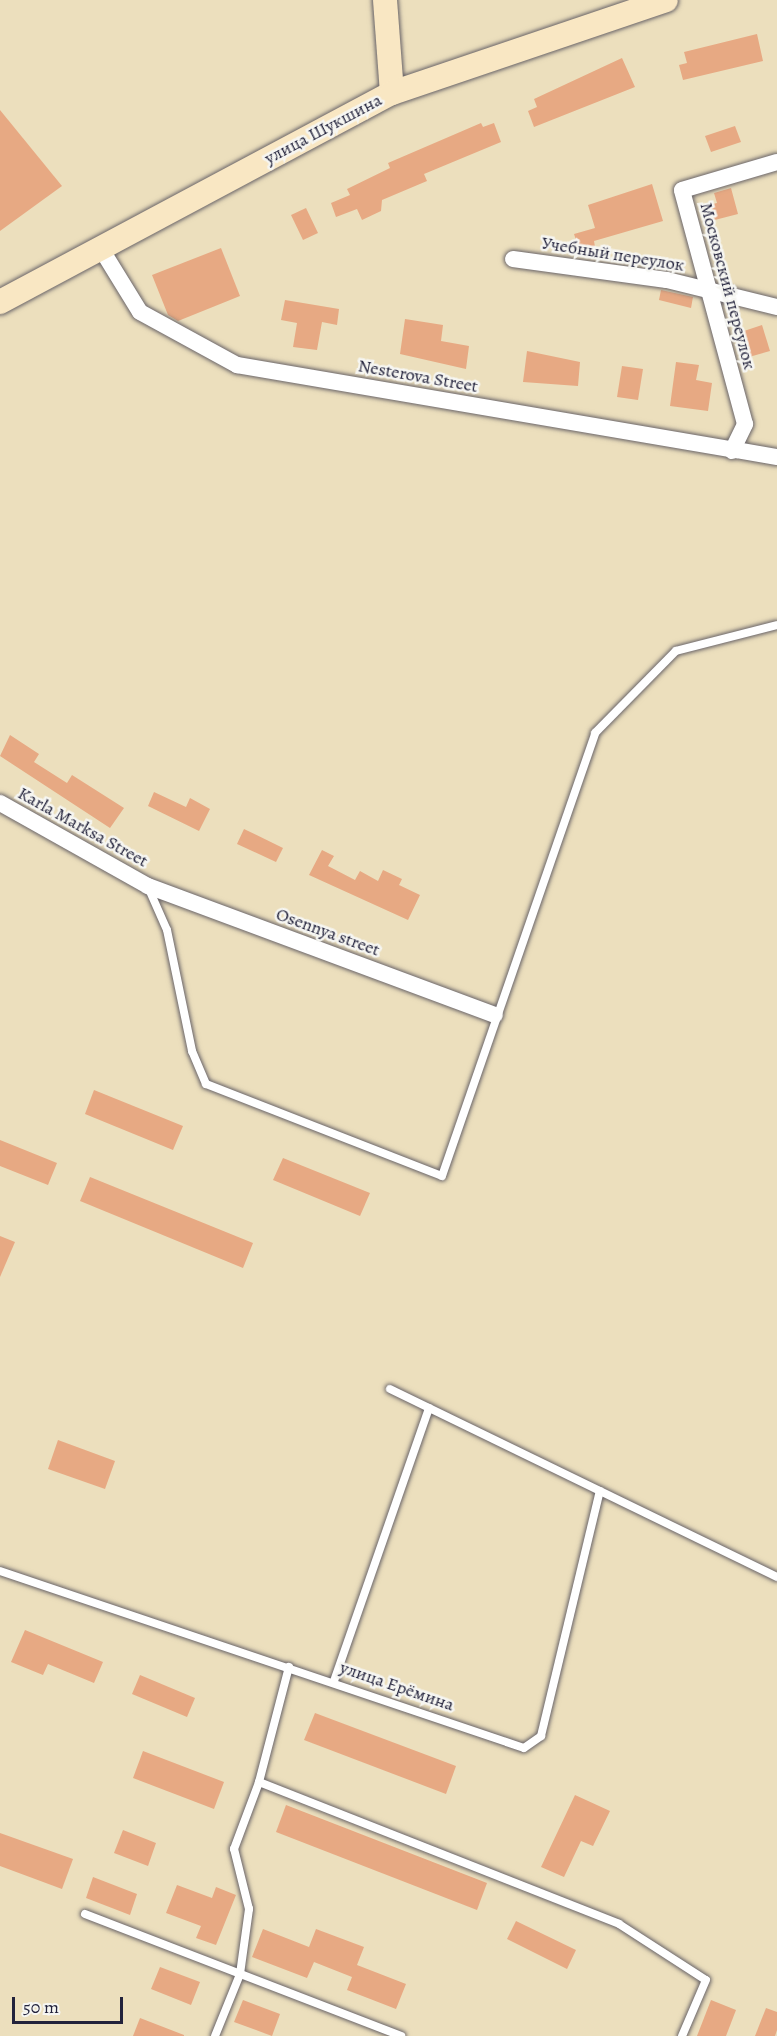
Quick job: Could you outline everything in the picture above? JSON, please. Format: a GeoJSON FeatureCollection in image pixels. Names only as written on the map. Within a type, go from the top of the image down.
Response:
{"type":"FeatureCollection","features":[{"type":"Feature","properties":{"kind":"street"},"geometry":{"type":"LineString","coordinates":[[385,0],[392,93]]}},
{"type":"Feature","properties":{"kind":"street","name":"улица Шукшина"},"geometry":{"type":"LineString","coordinates":[[0,302],[392,93],[666,0]]}},
{"type":"Feature","properties":{"kind":"street","name":"Московский переулок"},"geometry":{"type":"LineString","coordinates":[[732,451],[745,424],[682,190],[777,162]]}},
{"type":"Feature","properties":{"kind":"street","name":"Nesterova Street"},"geometry":{"type":"LineString","coordinates":[[100,247],[140,312],[237,364],[777,457]]}},
{"type":"Feature","properties":{"kind":"street","name":"Учебный переулок"},"geometry":{"type":"LineString","coordinates":[[513,259],[571,263],[711,291],[777,307]]}},
{"type":"Feature","properties":{"kind":"street","name":"Karla Marksa Street"},"geometry":{"type":"LineString","coordinates":[[0,803],[148,886]]}},
{"type":"Feature","properties":{"kind":"street","name":"Osennya street"},"geometry":{"type":"LineString","coordinates":[[148,886],[495,1015]]}},
{"type":"Feature","properties":{"kind":"lane"},"geometry":{"type":"LineString","coordinates":[[148,886],[167,930],[192,1051],[206,1084],[442,1176],[495,1015],[594,733],[676,651],[777,626]]}},
{"type":"Feature","properties":{"kind":"lane"},"geometry":{"type":"LineString","coordinates":[[390,1389],[777,1577]]}},
{"type":"Feature","properties":{"kind":"lane"},"geometry":{"type":"LineString","coordinates":[[334,1681],[429,1408]]}},
{"type":"Feature","properties":{"kind":"lane","name":"улица Ерёмина"},"geometry":{"type":"LineString","coordinates":[[0,1571],[334,1681],[524,1748],[541,1736],[600,1491]]}},
{"type":"Feature","properties":{"kind":"lane"},"geometry":{"type":"LineString","coordinates":[[215,2036],[240,1974],[249,1909],[234,1849],[260,1782],[289,1667]]}},
{"type":"Feature","properties":{"kind":"lane"},"geometry":{"type":"LineString","coordinates":[[260,1782],[619,1924],[705,1980],[682,2036]]}},
{"type":"Feature","properties":{"kind":"lane"},"geometry":{"type":"LineString","coordinates":[[85,1914],[401,2036]]}},
{"type":"Feature","properties":{"kind":"building"},"geometry":{"type":"Polygon","coordinates":[[[757,34],[763,61],[683,80],[679,65],[687,63],[684,52],[757,34]]]}},
{"type":"Feature","properties":{"kind":"building"},"geometry":{"type":"Polygon","coordinates":[[[622,58],[635,87],[534,127],[528,111],[537,107],[534,99],[622,58]]]}},
{"type":"Feature","properties":{"kind":"building"},"geometry":{"type":"Polygon","coordinates":[[[0,110],[62,186],[0,231],[0,110]]]}},
{"type":"Feature","properties":{"kind":"building"},"geometry":{"type":"Polygon","coordinates":[[[481,123],[483,127],[494,123],[501,142],[424,174],[427,181],[382,200],[381,211],[362,220],[357,209],[336,217],[331,203],[350,195],[347,189],[390,168],[388,163],[481,123]]]}},
{"type":"Feature","properties":{"kind":"building"},"geometry":{"type":"Polygon","coordinates":[[[735,126],[741,142],[711,152],[705,136],[735,126]]]}},
{"type":"Feature","properties":{"kind":"building"},"geometry":{"type":"Polygon","coordinates":[[[652,184],[663,221],[594,241],[595,247],[580,252],[574,234],[595,228],[588,205],[652,184]]]}},
{"type":"Feature","properties":{"kind":"building"},"geometry":{"type":"Polygon","coordinates":[[[731,188],[738,214],[707,222],[703,206],[717,203],[714,193],[731,188]]]}},
{"type":"Feature","properties":{"kind":"building"},"geometry":{"type":"Polygon","coordinates":[[[306,208],[318,233],[303,240],[291,215],[306,208]]]}},
{"type":"Feature","properties":{"kind":"building"},"geometry":{"type":"Polygon","coordinates":[[[221,248],[240,296],[178,321],[168,315],[152,275],[221,248]]]}},
{"type":"Feature","properties":{"kind":"building"},"geometry":{"type":"Polygon","coordinates":[[[661,290],[693,297],[691,308],[659,300],[661,290]]]}},
{"type":"Feature","properties":{"kind":"building"},"geometry":{"type":"Polygon","coordinates":[[[285,300],[339,309],[337,325],[322,322],[317,350],[293,347],[297,323],[281,320],[285,300]]]}},
{"type":"Feature","properties":{"kind":"building"},"geometry":{"type":"Polygon","coordinates":[[[405,319],[443,325],[441,341],[469,346],[466,369],[400,354],[405,319]]]}},
{"type":"Feature","properties":{"kind":"building"},"geometry":{"type":"Polygon","coordinates":[[[762,325],[770,351],[742,359],[735,334],[762,325]]]}},
{"type":"Feature","properties":{"kind":"building"},"geometry":{"type":"Polygon","coordinates":[[[527,351],[580,362],[578,386],[523,382],[527,351]]]}},
{"type":"Feature","properties":{"kind":"building"},"geometry":{"type":"Polygon","coordinates":[[[676,362],[699,365],[696,380],[712,383],[708,411],[670,406],[676,362]]]}},
{"type":"Feature","properties":{"kind":"building"},"geometry":{"type":"Polygon","coordinates":[[[622,366],[643,369],[638,400],[617,397],[622,366]]]}},
{"type":"Feature","properties":{"kind":"building"},"geometry":{"type":"Polygon","coordinates":[[[10,735],[39,754],[34,762],[67,783],[72,775],[124,808],[110,828],[0,756],[10,735]]]}},
{"type":"Feature","properties":{"kind":"building"},"geometry":{"type":"Polygon","coordinates":[[[154,792],[186,807],[190,798],[210,809],[199,831],[148,806],[154,792]]]}},
{"type":"Feature","properties":{"kind":"building"},"geometry":{"type":"Polygon","coordinates":[[[244,829],[283,848],[276,862],[237,844],[244,829]]]}},
{"type":"Feature","properties":{"kind":"building"},"geometry":{"type":"Polygon","coordinates":[[[322,850],[334,856],[328,866],[355,880],[360,871],[378,881],[383,870],[402,879],[399,885],[420,895],[408,920],[309,875],[322,850]]]}},
{"type":"Feature","properties":{"kind":"building"},"geometry":{"type":"Polygon","coordinates":[[[94,1090],[183,1126],[173,1150],[85,1114],[94,1090]]]}},
{"type":"Feature","properties":{"kind":"building"},"geometry":{"type":"Polygon","coordinates":[[[0,1140],[57,1163],[48,1185],[0,1166],[0,1140]]]}},
{"type":"Feature","properties":{"kind":"building"},"geometry":{"type":"Polygon","coordinates":[[[283,1158],[370,1193],[360,1216],[273,1180],[283,1158]]]}},
{"type":"Feature","properties":{"kind":"building"},"geometry":{"type":"Polygon","coordinates":[[[90,1177],[253,1243],[243,1268],[80,1201],[90,1177]]]}},
{"type":"Feature","properties":{"kind":"building"},"geometry":{"type":"Polygon","coordinates":[[[0,1236],[15,1242],[0,1277],[0,1236]]]}},
{"type":"Feature","properties":{"kind":"building"},"geometry":{"type":"Polygon","coordinates":[[[58,1440],[115,1461],[105,1489],[48,1469],[58,1440]]]}},
{"type":"Feature","properties":{"kind":"building"},"geometry":{"type":"Polygon","coordinates":[[[25,1630],[103,1662],[94,1683],[48,1664],[43,1675],[11,1662],[25,1630]]]}},
{"type":"Feature","properties":{"kind":"building"},"geometry":{"type":"Polygon","coordinates":[[[140,1675],[195,1698],[187,1717],[132,1694],[140,1675]]]}},
{"type":"Feature","properties":{"kind":"building"},"geometry":{"type":"Polygon","coordinates":[[[315,1713],[456,1766],[446,1794],[304,1740],[315,1713]]]}},
{"type":"Feature","properties":{"kind":"building"},"geometry":{"type":"Polygon","coordinates":[[[143,1751],[224,1782],[214,1809],[133,1778],[143,1751]]]}},
{"type":"Feature","properties":{"kind":"building"},"geometry":{"type":"Polygon","coordinates":[[[575,1795],[610,1811],[593,1846],[581,1841],[564,1877],[541,1867],[575,1795]]]}},
{"type":"Feature","properties":{"kind":"building"},"geometry":{"type":"Polygon","coordinates":[[[286,1805],[487,1883],[477,1910],[276,1832],[286,1805]]]}},
{"type":"Feature","properties":{"kind":"building"},"geometry":{"type":"Polygon","coordinates":[[[123,1830],[156,1843],[148,1866],[114,1853],[123,1830]]]}},
{"type":"Feature","properties":{"kind":"building"},"geometry":{"type":"Polygon","coordinates":[[[0,1833],[73,1859],[62,1889],[0,1866],[0,1833]]]}},
{"type":"Feature","properties":{"kind":"building"},"geometry":{"type":"Polygon","coordinates":[[[93,1877],[137,1894],[130,1915],[86,1898],[93,1877]]]}},
{"type":"Feature","properties":{"kind":"building"},"geometry":{"type":"Polygon","coordinates":[[[177,1885],[212,1898],[216,1887],[236,1895],[216,1945],[196,1938],[201,1926],[166,1913],[177,1885]]]}},
{"type":"Feature","properties":{"kind":"building"},"geometry":{"type":"Polygon","coordinates":[[[516,1921],[576,1950],[567,1969],[507,1939],[516,1921]]]}},
{"type":"Feature","properties":{"kind":"building"},"geometry":{"type":"Polygon","coordinates":[[[263,1929],[309,1947],[316,1929],[364,1947],[357,1965],[406,1984],[396,2009],[347,1990],[352,1977],[314,1962],[307,1978],[252,1957],[263,1929]]]}},
{"type":"Feature","properties":{"kind":"building"},"geometry":{"type":"Polygon","coordinates":[[[160,1967],[200,1982],[191,2005],[151,1989],[160,1967]]]}},
{"type":"Feature","properties":{"kind":"building"},"geometry":{"type":"Polygon","coordinates":[[[243,2000],[280,2014],[272,2036],[234,2022],[243,2000]]]}},
{"type":"Feature","properties":{"kind":"building"},"geometry":{"type":"Polygon","coordinates":[[[711,2000],[736,2010],[726,2036],[697,2036],[711,2000]]]}},
{"type":"Feature","properties":{"kind":"building"},"geometry":{"type":"Polygon","coordinates":[[[766,2008],[777,2012],[775,2036],[755,2036],[766,2008]]]}},
{"type":"Feature","properties":{"kind":"building"},"geometry":{"type":"Polygon","coordinates":[[[140,2018],[184,2035],[184,2036],[133,2036],[140,2018]]]}}]}
